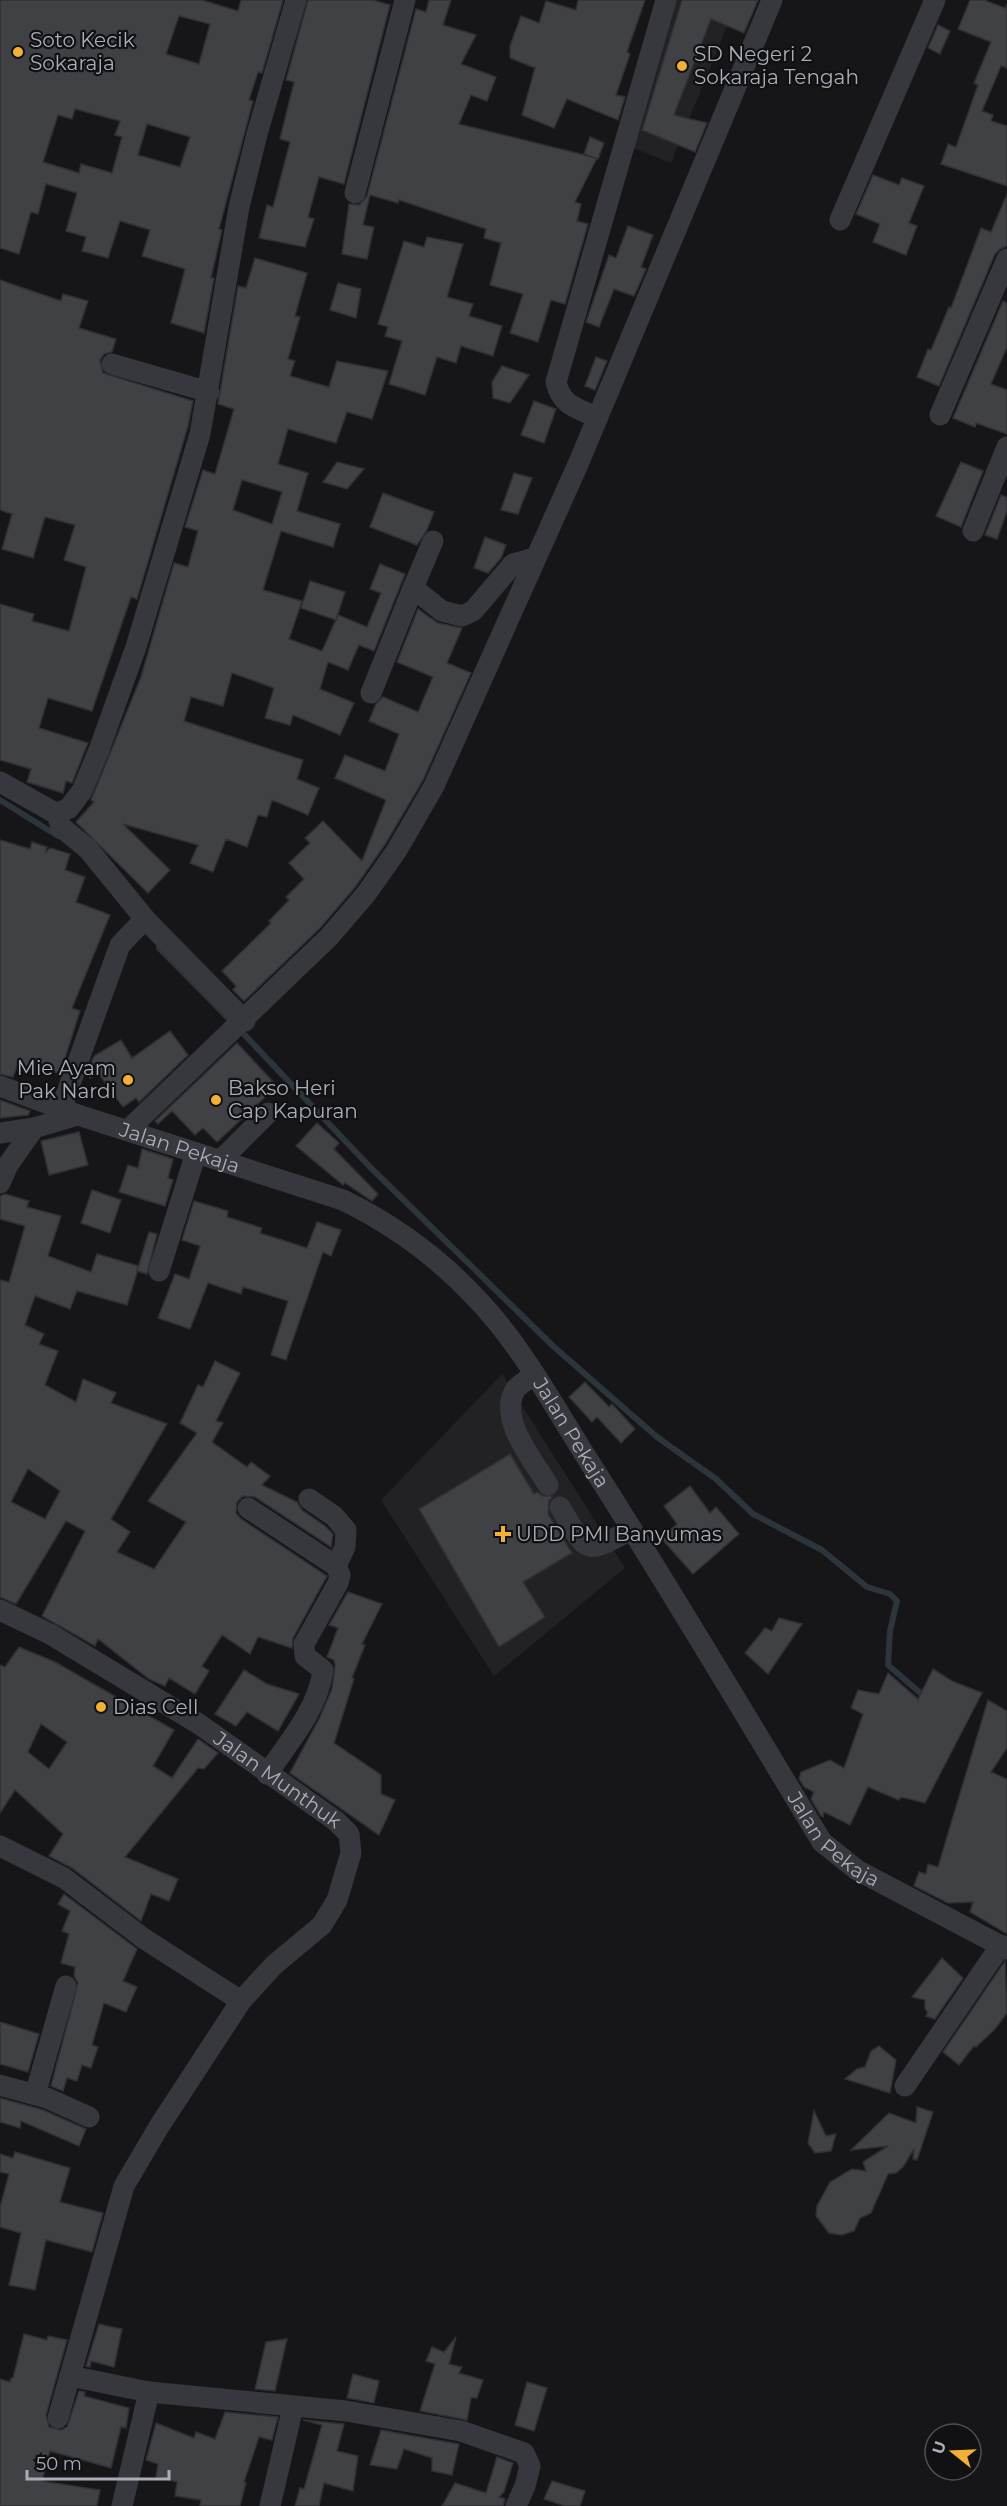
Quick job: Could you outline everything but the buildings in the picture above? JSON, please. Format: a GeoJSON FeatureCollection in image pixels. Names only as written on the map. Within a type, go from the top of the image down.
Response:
{"type":"FeatureCollection","features":[{"type":"Feature","properties":{"kind":"street"},"geometry":{"type":"LineString","coordinates":[[57,814],[69,808],[82,791],[117,698],[136,647],[200,434],[239,207],[257,134],[296,0]]}},
{"type":"Feature","properties":{"kind":"street"},"geometry":{"type":"LineString","coordinates":[[596,417],[566,403],[560,396],[556,382],[666,0]]}},
{"type":"Feature","properties":{"kind":"street"},"geometry":{"type":"LineString","coordinates":[[128,1130],[239,1026],[329,937],[366,894],[397,850],[434,786],[485,676],[534,558],[579,462],[587,438],[772,0]]}},
{"type":"Feature","properties":{"kind":"street"},"geometry":{"type":"LineString","coordinates":[[840,220],[935,0]]}},
{"type":"Feature","properties":{"kind":"street"},"geometry":{"type":"LineString","coordinates":[[355,193],[399,1]]}},
{"type":"Feature","properties":{"kind":"street"},"geometry":{"type":"LineString","coordinates":[[940,415],[1007,259]]}},
{"type":"Feature","properties":{"kind":"street"},"geometry":{"type":"LineString","coordinates":[[112,364],[209,392]]}},
{"type":"Feature","properties":{"kind":"street"},"geometry":{"type":"LineString","coordinates":[[973,531],[1007,447]]}},
{"type":"Feature","properties":{"kind":"street"},"geometry":{"type":"LineString","coordinates":[[371,693],[433,541]]}},
{"type":"Feature","properties":{"kind":"street"},"geometry":{"type":"LineString","coordinates":[[413,588],[442,611],[462,616],[474,611],[513,564],[534,558]]}},
{"type":"Feature","properties":{"kind":"street"},"geometry":{"type":"LineString","coordinates":[[0,782],[57,814],[61,827],[88,849],[144,920],[239,1026]]}},
{"type":"Feature","properties":{"kind":"street"},"geometry":{"type":"LineString","coordinates":[[0,1133],[34,1128],[70,1112],[120,945],[144,920]]}},
{"type":"Feature","properties":{"kind":"street","name":"Jalan Pekaja"},"geometry":{"type":"LineString","coordinates":[[0,1086],[70,1112],[343,1200],[381,1219],[416,1242],[477,1299],[505,1332],[632,1528],[822,1842],[857,1870],[1004,1947]]}},
{"type":"Feature","properties":{"kind":"street"},"geometry":{"type":"LineString","coordinates":[[221,1160],[268,1113]]}},
{"type":"Feature","properties":{"kind":"street"},"geometry":{"type":"LineString","coordinates":[[0,1183],[8,1165],[34,1128]]}},
{"type":"Feature","properties":{"kind":"street"},"geometry":{"type":"LineString","coordinates":[[159,1272],[195,1153]]}},
{"type":"Feature","properties":{"kind":"street"},"geometry":{"type":"LineString","coordinates":[[533,1375],[516,1389],[511,1402],[512,1416],[515,1429],[548,1485]]}},
{"type":"Feature","properties":{"kind":"street"},"geometry":{"type":"LineString","coordinates":[[309,1499],[334,1516],[346,1530],[345,1546],[336,1566]]}},
{"type":"Feature","properties":{"kind":"street"},"geometry":{"type":"LineString","coordinates":[[560,1507],[582,1545],[590,1548],[597,1548],[632,1528]]}},
{"type":"Feature","properties":{"kind":"street"},"geometry":{"type":"LineString","coordinates":[[248,1508],[336,1566],[340,1575],[338,1583],[304,1644],[305,1656],[323,1670],[321,1681],[300,1726],[267,1774]]}},
{"type":"Feature","properties":{"kind":"street","name":"Jalan Munthuk"},"geometry":{"type":"LineString","coordinates":[[0,1610],[50,1634],[200,1724],[267,1774],[336,1821],[349,1834],[351,1853],[337,1900],[322,1925],[274,1965],[241,2001]]}},
{"type":"Feature","properties":{"kind":"street"},"geometry":{"type":"LineString","coordinates":[[0,1846],[64,1878],[143,1938],[241,2001],[171,2107],[124,2186],[106,2242],[92,2307],[58,2418]]}},
{"type":"Feature","properties":{"kind":"street"},"geometry":{"type":"LineString","coordinates":[[905,2086],[1004,1947]]}},
{"type":"Feature","properties":{"kind":"street"},"geometry":{"type":"LineString","coordinates":[[35,2095],[66,1986]]}},
{"type":"Feature","properties":{"kind":"street"},"geometry":{"type":"LineString","coordinates":[[0,2085],[35,2095],[89,2117]]}},
{"type":"Feature","properties":{"kind":"street"},"geometry":{"type":"LineString","coordinates":[[70,2376],[149,2392],[293,2407],[318,2407],[461,2431],[524,2453],[531,2466],[516,2506]]}},
{"type":"Feature","properties":{"kind":"street"},"geometry":{"type":"LineString","coordinates":[[122,2506],[149,2392]]}},
{"type":"Feature","properties":{"kind":"street"},"geometry":{"type":"LineString","coordinates":[[270,2506],[293,2407]]}},
{"type":"Feature","properties":{"kind":"shaded area","name":"SD Negeri 2 Sokaraja Tengah"},"geometry":{"type":"Polygon","coordinates":[[[676,0],[738,0],[671,163],[628,146],[676,0]]]}},
{"type":"Feature","properties":{"kind":"shaded area","name":"UDD PMI Banyumas"},"geometry":{"type":"Polygon","coordinates":[[[502,1374],[625,1568],[494,1676],[381,1500],[502,1374]]]}},
{"type":"Feature","properties":{"kind":"waterway"},"geometry":{"type":"LineString","coordinates":[[0,800],[58,836]]}},
{"type":"Feature","properties":{"kind":"waterway"},"geometry":{"type":"LineString","coordinates":[[159,948],[232,1022]]}},
{"type":"Feature","properties":{"kind":"waterway"},"geometry":{"type":"LineString","coordinates":[[239,1029],[371,1168],[553,1346],[657,1437],[716,1479],[753,1514],[822,1550],[867,1587],[890,1594],[897,1601],[890,1631],[888,1665],[925,1697]]}},
{"type":"Feature","properties":{"kind":"place","name":"Soto Kecik Sokaraja"},"geometry":{"type":"Point","coordinates":[18,52]}},
{"type":"Feature","properties":{"kind":"place","name":"SD Negeri 2 Sokaraja Tengah"},"geometry":{"type":"Point","coordinates":[682,66]}},
{"type":"Feature","properties":{"kind":"place","name":"Mie Ayam Pak Nardi"},"geometry":{"type":"Point","coordinates":[128,1080]}},
{"type":"Feature","properties":{"kind":"place","name":"Bakso Heri Cap Kapuran"},"geometry":{"type":"Point","coordinates":[216,1100]}},
{"type":"Feature","properties":{"kind":"place","name":"UDD PMI Banyumas"},"geometry":{"type":"Point","coordinates":[503,1534]}},
{"type":"Feature","properties":{"kind":"place","name":"Dias Cell"},"geometry":{"type":"Point","coordinates":[101,1707]}}]}
